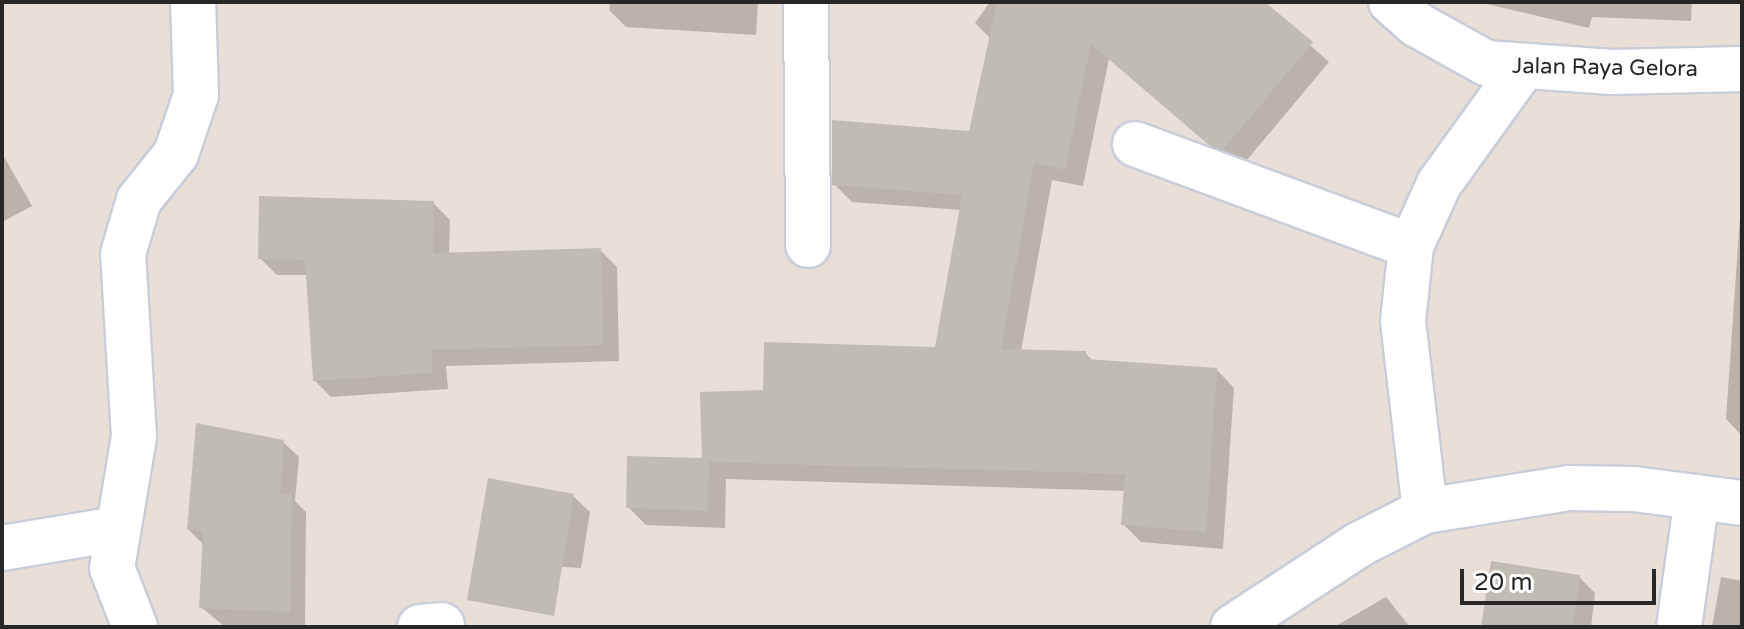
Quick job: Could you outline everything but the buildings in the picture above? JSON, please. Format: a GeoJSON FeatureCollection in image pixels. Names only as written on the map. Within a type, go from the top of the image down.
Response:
{"type":"FeatureCollection","features":[{"type":"Feature","properties":{"kind":"street"},"geometry":{"type":"LineString","coordinates":[[135,627],[112,568],[134,437],[123,254],[139,200],[176,154],[196,95],[193,2]]}},
{"type":"Feature","properties":{"kind":"street"},"geometry":{"type":"LineString","coordinates":[[806,2],[808,245]]}},
{"type":"Feature","properties":{"kind":"street","name":"Jalan Raya Gelora"},"geometry":{"type":"LineString","coordinates":[[1391,2],[1416,24],[1486,63],[1522,69],[1742,69]]}},
{"type":"Feature","properties":{"kind":"street"},"geometry":{"type":"LineString","coordinates":[[1425,511],[1403,321],[1411,246],[1439,184],[1522,69]]}},
{"type":"Feature","properties":{"kind":"street"},"geometry":{"type":"LineString","coordinates":[[1135,144],[1411,246]]}},
{"type":"Feature","properties":{"kind":"street"},"geometry":{"type":"LineString","coordinates":[[1233,627],[1360,544],[1425,511],[1569,488],[1742,503]]}},
{"type":"Feature","properties":{"kind":"street"},"geometry":{"type":"LineString","coordinates":[[1679,627],[1697,497]]}},
{"type":"Feature","properties":{"kind":"street"},"geometry":{"type":"LineString","coordinates":[[2,548],[117,529]]}}]}
